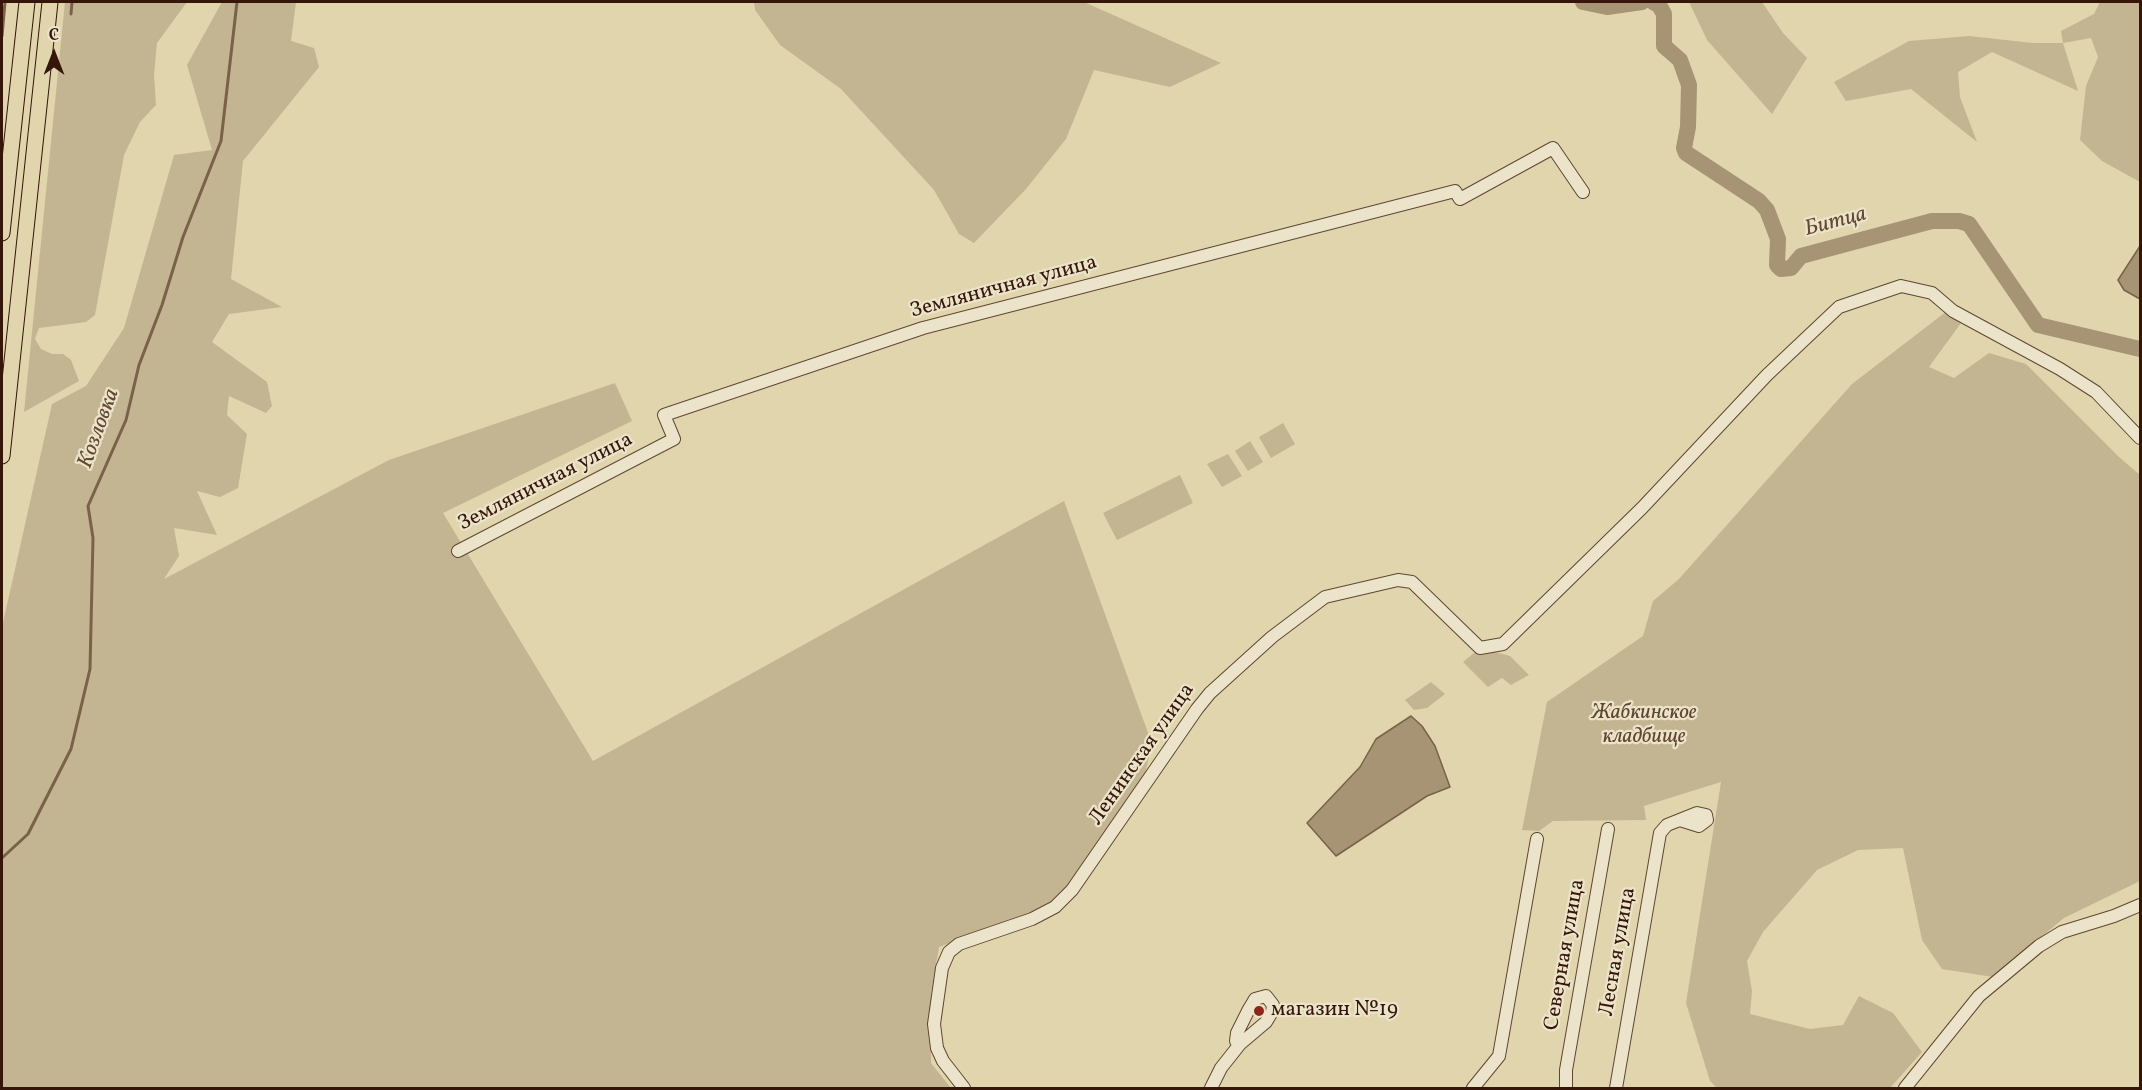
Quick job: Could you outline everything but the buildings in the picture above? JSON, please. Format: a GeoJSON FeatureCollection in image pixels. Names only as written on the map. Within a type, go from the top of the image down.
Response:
{"type":"FeatureCollection","features":[{"type":"Feature","properties":{"kind":"main road"},"geometry":{"type":"LineString","coordinates":[[2,233],[27,2]]}},
{"type":"Feature","properties":{"kind":"main road"},"geometry":{"type":"LineString","coordinates":[[2,456],[50,2]]}},
{"type":"Feature","properties":{"kind":"street","name":"Земляничная улица"},"geometry":{"type":"LineString","coordinates":[[458,551],[674,439],[664,415],[923,328],[1455,191],[1460,200],[1553,147],[1583,192]]}},
{"type":"Feature","properties":{"kind":"street","name":"Ленинская улица"},"geometry":{"type":"LineString","coordinates":[[964,1089],[943,1061],[937,1048],[934,1024],[942,968],[949,952],[959,944],[1032,919],[1055,907],[1072,890],[1197,709],[1210,693],[1272,637],[1325,597],[1398,580],[1412,582],[1480,648],[1503,644],[1642,508],[1767,375],[1839,307],[1901,286],[1932,292],[1953,310],[2060,369],[2096,392],[2140,438]]}},
{"type":"Feature","properties":{"kind":"street","name":"Лесная улица"},"geometry":{"type":"LineString","coordinates":[[1616,1089],[1660,833],[1666,825],[1680,820]]}},
{"type":"Feature","properties":{"kind":"street","name":"Северная улица"},"geometry":{"type":"LineString","coordinates":[[1566,1089],[1566,1070],[1608,829]]}},
{"type":"Feature","properties":{"kind":"street"},"geometry":{"type":"LineString","coordinates":[[1473,1089],[1499,1056],[1537,839]]}},
{"type":"Feature","properties":{"kind":"street"},"geometry":{"type":"LineString","coordinates":[[1905,1089],[1979,996],[2039,946],[2062,932],[2140,907]]}},
{"type":"Feature","properties":{"kind":"street"},"geometry":{"type":"LineString","coordinates":[[1211,1089],[1221,1068],[1239,1044]]}},
{"type":"Feature","properties":{"kind":"green space"},"geometry":{"type":"Polygon","coordinates":[[[65,2],[187,2],[157,43],[154,75],[156,105],[140,122],[124,155],[95,315],[86,322],[39,328],[35,339],[41,349],[52,354],[63,354],[71,360],[79,381],[24,412],[65,2]]]}},
{"type":"Feature","properties":{"kind":"green space"},"geometry":{"type":"Polygon","coordinates":[[[222,2],[296,2],[291,41],[314,48],[319,67],[243,161],[231,279],[282,307],[229,314],[212,342],[267,382],[272,406],[266,413],[229,396],[227,415],[247,434],[238,488],[220,497],[197,491],[217,535],[174,528],[179,556],[164,579],[389,460],[615,383],[632,421],[443,513],[593,761],[1064,501],[1152,744],[1141,791],[1057,903],[939,947],[931,994],[931,1063],[951,1088],[2,1088],[2,627],[52,404],[86,386],[124,328],[174,155],[212,150],[187,65],[222,2]]]}},
{"type":"Feature","properties":{"kind":"green space"},"geometry":{"type":"Polygon","coordinates":[[[754,2],[1084,2],[1221,63],[1170,87],[1094,70],[1066,139],[1026,189],[974,243],[959,234],[934,190],[841,89],[780,45],[755,10],[754,2]]]}},
{"type":"Feature","properties":{"kind":"green space"},"geometry":{"type":"Polygon","coordinates":[[[1689,2],[1762,2],[1783,33],[1807,58],[1772,114],[1707,40],[1689,2]]]}},
{"type":"Feature","properties":{"kind":"green space"},"geometry":{"type":"Polygon","coordinates":[[[2100,2],[2140,2],[2140,182],[2102,161],[2080,140],[2086,86],[2098,57],[2091,38],[2063,43],[2061,31],[2094,14],[2100,2]]]}},
{"type":"Feature","properties":{"kind":"green space"},"geometry":{"type":"Polygon","coordinates":[[[1969,36],[2033,43],[2063,43],[2078,91],[1992,52],[1958,72],[1960,97],[1977,142],[1911,89],[1846,101],[1834,82],[1909,41],[1969,36]]]}},
{"type":"Feature","properties":{"kind":"green space","name":"Жабкинское кладбище"},"geometry":{"type":"Polygon","coordinates":[[[1947,311],[1961,323],[1929,367],[1954,378],[1989,353],[2026,364],[2140,475],[2140,881],[2064,918],[1993,977],[1942,969],[1922,940],[1903,848],[1858,850],[1817,870],[1763,932],[1747,961],[1752,991],[1750,1014],[1810,1029],[1843,1025],[1859,996],[1893,1013],[1922,1052],[1890,1088],[1717,1088],[1710,1081],[1686,1003],[1721,782],[1644,806],[1646,820],[1553,821],[1539,831],[1522,830],[1547,702],[1643,636],[1653,601],[1679,579],[1852,384],[1947,311]]]}},
{"type":"Feature","properties":{"kind":"green space"},"geometry":{"type":"Polygon","coordinates":[[[1283,423],[1295,444],[1271,458],[1259,437],[1283,423]]]}},
{"type":"Feature","properties":{"kind":"green space"},"geometry":{"type":"Polygon","coordinates":[[[1250,441],[1263,462],[1248,471],[1235,451],[1250,441]]]}},
{"type":"Feature","properties":{"kind":"green space"},"geometry":{"type":"Polygon","coordinates":[[[1228,454],[1242,476],[1222,487],[1207,464],[1228,454]]]}},
{"type":"Feature","properties":{"kind":"green space"},"geometry":{"type":"Polygon","coordinates":[[[1180,475],[1193,503],[1117,540],[1103,513],[1180,475]]]}},
{"type":"Feature","properties":{"kind":"green space"},"geometry":{"type":"Polygon","coordinates":[[[1480,648],[1510,656],[1529,675],[1511,685],[1502,678],[1488,687],[1463,662],[1480,648]]]}},
{"type":"Feature","properties":{"kind":"green space"},"geometry":{"type":"Polygon","coordinates":[[[1431,682],[1445,694],[1427,708],[1414,710],[1405,700],[1431,682]]]}},
{"type":"Feature","properties":{"kind":"shaded area"},"geometry":{"type":"Polygon","coordinates":[[[2140,246],[2140,299],[2124,290],[2118,280],[2140,246]]]}},
{"type":"Feature","properties":{"kind":"shaded area"},"geometry":{"type":"Polygon","coordinates":[[[1411,716],[1422,726],[1435,746],[1450,787],[1427,796],[1336,856],[1307,823],[1360,767],[1376,739],[1411,716]]]}},
{"type":"Feature","properties":{"kind":"waterway"},"geometry":{"type":"LineString","coordinates":[[2,36],[5,2]]}},
{"type":"Feature","properties":{"kind":"waterway"},"geometry":{"type":"LineString","coordinates":[[71,14],[72,2]]}},
{"type":"Feature","properties":{"kind":"waterway","name":"Козловка"},"geometry":{"type":"LineString","coordinates":[[2,858],[28,834],[71,749],[90,669],[93,538],[88,506],[126,420],[139,365],[162,305],[183,237],[221,141],[237,2]]}},
{"type":"Feature","properties":{"kind":"waterway","name":"Битца"},"geometry":{"type":"LineString","coordinates":[[1583,2],[1607,7],[1642,2]]}},
{"type":"Feature","properties":{"kind":"waterway","name":"Битца"},"geometry":{"type":"LineString","coordinates":[[1653,2],[1659,5],[1664,14],[1664,46],[1680,60],[1689,85],[1688,127],[1684,148],[1686,153],[1759,201],[1767,210],[1778,239],[1777,265],[1781,269],[1791,268],[1801,256],[1932,221],[1959,221],[1969,224],[2038,325],[2140,349]]}},
{"type":"Feature","properties":{"kind":"place","name":"магазин №19"},"geometry":{"type":"Point","coordinates":[1259,1011]}}]}
